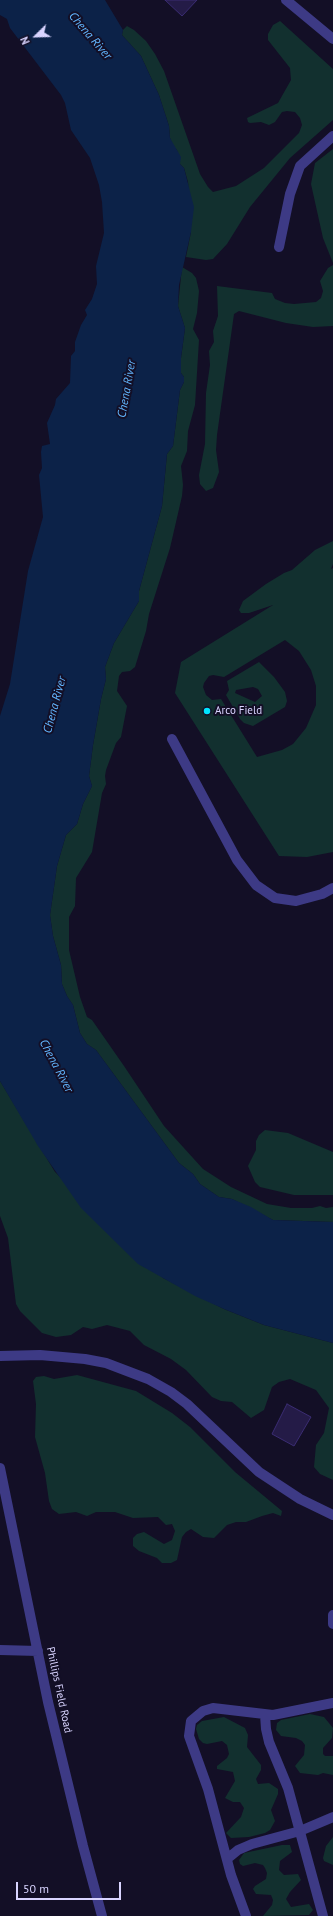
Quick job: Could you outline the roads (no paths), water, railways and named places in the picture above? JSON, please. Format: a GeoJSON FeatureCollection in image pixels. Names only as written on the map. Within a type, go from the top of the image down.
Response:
{"type":"FeatureCollection","features":[{"type":"Feature","properties":{"kind":"street"},"geometry":{"type":"LineString","coordinates":[[286,0],[333,39]]}},
{"type":"Feature","properties":{"kind":"street"},"geometry":{"type":"LineString","coordinates":[[279,247],[290,194],[300,166],[319,147],[333,136]]}},
{"type":"Feature","properties":{"kind":"street"},"geometry":{"type":"LineString","coordinates":[[172,739],[237,860],[256,885],[275,898],[296,901],[322,894],[333,888]]}},
{"type":"Feature","properties":{"kind":"street"},"geometry":{"type":"LineString","coordinates":[[0,1356],[40,1355],[85,1359],[106,1363],[148,1379],[171,1392],[187,1404],[259,1472],[300,1499],[333,1515]]}},
{"type":"Feature","properties":{"kind":"street","name":"Phillips Field Road"},"geometry":{"type":"LineString","coordinates":[[0,1468],[66,1777],[102,1916]]}},
{"type":"Feature","properties":{"kind":"street"},"geometry":{"type":"LineString","coordinates":[[333,1615],[333,1624]]}},
{"type":"Feature","properties":{"kind":"street"},"geometry":{"type":"LineString","coordinates":[[0,1650],[38,1651]]}},
{"type":"Feature","properties":{"kind":"street"},"geometry":{"type":"LineString","coordinates":[[246,1916],[231,1875],[208,1789],[189,1736],[189,1726],[191,1721],[203,1711],[213,1708],[273,1715],[333,1703]]}},
{"type":"Feature","properties":{"kind":"street"},"geometry":{"type":"LineString","coordinates":[[266,1715],[266,1728],[269,1742],[288,1788],[323,1916]]}},
{"type":"Feature","properties":{"kind":"street"},"geometry":{"type":"LineString","coordinates":[[227,1859],[238,1850],[252,1844],[300,1831],[333,1816]]}},
{"type":"Feature","properties":{"kind":"water","name":"Chena River"},"geometry":{"type":"Polygon","coordinates":[[[0,0],[105,0],[123,30],[122,35],[141,56],[159,95],[169,126],[170,138],[181,157],[180,164],[184,168],[194,207],[191,232],[179,285],[178,306],[185,328],[181,358],[181,373],[184,377],[184,382],[180,390],[173,446],[167,454],[162,506],[139,591],[139,601],[114,643],[105,667],[106,679],[101,699],[89,776],[92,786],[83,804],[77,824],[66,835],[57,866],[50,915],[53,936],[61,965],[62,984],[73,1005],[80,1033],[87,1044],[96,1050],[179,1163],[193,1174],[200,1184],[219,1197],[232,1199],[251,1207],[273,1220],[333,1222],[333,1343],[264,1325],[224,1309],[195,1296],[138,1264],[81,1208],[38,1146],[0,1081],[0,716],[10,684],[28,571],[43,517],[39,475],[42,468],[42,446],[50,444],[47,423],[56,399],[70,383],[71,356],[75,351],[75,342],[81,325],[87,315],[85,310],[92,299],[97,284],[96,266],[104,233],[102,202],[99,185],[90,158],[71,130],[65,103],[61,95],[10,28],[7,19],[0,15],[0,0]]]}},
{"type":"Feature","properties":{"kind":"place","name":"Arco Field"},"geometry":{"type":"Point","coordinates":[207,711]}}]}
